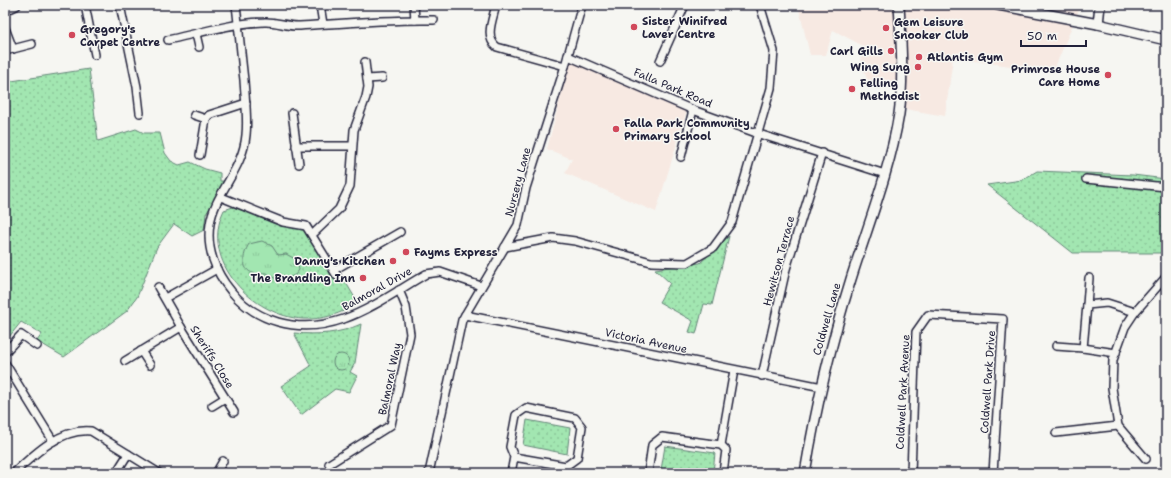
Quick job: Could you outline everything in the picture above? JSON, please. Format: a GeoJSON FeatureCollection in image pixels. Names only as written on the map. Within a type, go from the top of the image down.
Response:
{"type":"FeatureCollection","features":[{"type":"Feature","properties":{"kind":"street"},"geometry":{"type":"LineString","coordinates":[[5,10],[16,5]]}},
{"type":"Feature","properties":{"kind":"street"},"geometry":{"type":"LineString","coordinates":[[85,5],[95,56]]}},
{"type":"Feature","properties":{"kind":"street"},"geometry":{"type":"LineString","coordinates":[[120,5],[137,87],[140,113]]}},
{"type":"Feature","properties":{"kind":"street","name":"Balmoral Drive"},"geometry":{"type":"LineString","coordinates":[[236,5],[246,103],[246,135],[241,158],[214,208],[210,223],[209,239],[216,269],[225,284],[246,306],[259,315],[291,326],[311,327],[331,324],[347,319],[426,274],[440,272],[482,286]]}},
{"type":"Feature","properties":{"kind":"street"},"geometry":{"type":"LineString","coordinates":[[320,5],[322,24]]}},
{"type":"Feature","properties":{"kind":"street"},"geometry":{"type":"LineString","coordinates":[[414,5],[415,20]]}},
{"type":"Feature","properties":{"kind":"street"},"geometry":{"type":"LineString","coordinates":[[496,5],[490,33],[494,45],[565,66]]}},
{"type":"Feature","properties":{"kind":"street","name":"Nursery Lane"},"geometry":{"type":"LineString","coordinates":[[429,473],[462,320],[518,225],[526,188],[565,66],[582,5]]}},
{"type":"Feature","properties":{"kind":"street"},"geometry":{"type":"LineString","coordinates":[[660,61],[685,5]]}},
{"type":"Feature","properties":{"kind":"street"},"geometry":{"type":"LineString","coordinates":[[505,247],[553,238],[575,241],[651,262],[687,263],[713,248],[732,222],[759,134],[771,88],[774,51],[760,5]]}},
{"type":"Feature","properties":{"kind":"street","name":"Coldwell Lane"},"geometry":{"type":"LineString","coordinates":[[805,473],[822,387],[845,299],[885,174],[899,114],[899,5]]}},
{"type":"Feature","properties":{"kind":"street"},"geometry":{"type":"LineString","coordinates":[[998,5],[1098,24],[1166,40]]}},
{"type":"Feature","properties":{"kind":"street"},"geometry":{"type":"LineString","coordinates":[[1098,24],[1100,5]]}},
{"type":"Feature","properties":{"kind":"street"},"geometry":{"type":"LineString","coordinates":[[168,40],[238,25],[266,22],[299,26],[434,20]]}},
{"type":"Feature","properties":{"kind":"street"},"geometry":{"type":"LineString","coordinates":[[5,28],[13,49]]}},
{"type":"Feature","properties":{"kind":"street"},"geometry":{"type":"LineString","coordinates":[[196,34],[200,47]]}},
{"type":"Feature","properties":{"kind":"street"},"geometry":{"type":"LineString","coordinates":[[5,51],[32,44]]}},
{"type":"Feature","properties":{"kind":"street","name":"Falla Park Road"},"geometry":{"type":"LineString","coordinates":[[568,56],[693,110],[759,134],[885,174]]}},
{"type":"Feature","properties":{"kind":"street"},"geometry":{"type":"LineString","coordinates":[[313,234],[339,209],[348,194],[352,177],[352,146],[357,120],[366,96],[367,79],[365,62]]}},
{"type":"Feature","properties":{"kind":"street"},"geometry":{"type":"LineString","coordinates":[[367,79],[382,78]]}},
{"type":"Feature","properties":{"kind":"street"},"geometry":{"type":"LineString","coordinates":[[200,155],[206,119],[214,113],[246,103]]}},
{"type":"Feature","properties":{"kind":"street"},"geometry":{"type":"LineString","coordinates":[[680,158],[693,110]]}},
{"type":"Feature","properties":{"kind":"street"},"geometry":{"type":"LineString","coordinates":[[292,113],[299,164]]}},
{"type":"Feature","properties":{"kind":"street"},"geometry":{"type":"LineString","coordinates":[[194,115],[206,119]]}},
{"type":"Feature","properties":{"kind":"street"},"geometry":{"type":"LineString","coordinates":[[296,146],[352,146]]}},
{"type":"Feature","properties":{"kind":"street","name":"Hewitson Terrace"},"geometry":{"type":"LineString","coordinates":[[762,376],[786,269],[822,153]]}},
{"type":"Feature","properties":{"kind":"street"},"geometry":{"type":"LineString","coordinates":[[1086,179],[1166,187]]}},
{"type":"Feature","properties":{"kind":"street"},"geometry":{"type":"LineString","coordinates":[[221,197],[283,222],[302,224],[306,226],[313,234],[336,273],[400,232]]}},
{"type":"Feature","properties":{"kind":"street"},"geometry":{"type":"LineString","coordinates":[[165,298],[216,269]]}},
{"type":"Feature","properties":{"kind":"street"},"geometry":{"type":"LineString","coordinates":[[1146,459],[1118,426],[1112,388],[1113,360],[1125,327],[1135,312],[1166,277]]}},
{"type":"Feature","properties":{"kind":"street"},"geometry":{"type":"LineString","coordinates":[[1083,348],[1089,278]]}},
{"type":"Feature","properties":{"kind":"street","name":"Sheriffs Close"},"geometry":{"type":"LineString","coordinates":[[158,287],[234,412]]}},
{"type":"Feature","properties":{"kind":"street","name":"Balmoral Way"},"geometry":{"type":"LineString","coordinates":[[329,464],[391,425],[410,334],[406,306],[400,290]]}},
{"type":"Feature","properties":{"kind":"street"},"geometry":{"type":"LineString","coordinates":[[1087,305],[1107,303],[1135,312]]}},
{"type":"Feature","properties":{"kind":"street","name":"Victoria Avenue"},"geometry":{"type":"LineString","coordinates":[[465,315],[822,387]]}},
{"type":"Feature","properties":{"kind":"street","name":"Coldwell Park Avenue"},"geometry":{"type":"LineString","coordinates":[[911,473],[916,332],[928,315]]}},
{"type":"Feature","properties":{"kind":"street","name":"Coldwell Park Drive"},"geometry":{"type":"LineString","coordinates":[[928,315],[1003,319],[993,473]]}},
{"type":"Feature","properties":{"kind":"street","name":"Sheriffs Close"},"geometry":{"type":"LineString","coordinates":[[125,361],[181,327]]}},
{"type":"Feature","properties":{"kind":"street"},"geometry":{"type":"LineString","coordinates":[[5,352],[20,335],[37,346]]}},
{"type":"Feature","properties":{"kind":"street"},"geometry":{"type":"LineString","coordinates":[[1056,346],[1116,353]]}},
{"type":"Feature","properties":{"kind":"street"},"geometry":{"type":"LineString","coordinates":[[141,351],[150,365]]}},
{"type":"Feature","properties":{"kind":"street"},"geometry":{"type":"LineString","coordinates":[[5,363],[53,441]]}},
{"type":"Feature","properties":{"kind":"street"},"geometry":{"type":"LineString","coordinates":[[722,445],[734,370]]}},
{"type":"Feature","properties":{"kind":"street","name":"Sheriffs Close"},"geometry":{"type":"LineString","coordinates":[[212,406],[225,398]]}},
{"type":"Feature","properties":{"kind":"street"},"geometry":{"type":"LineString","coordinates":[[511,473],[514,457],[510,447],[516,415],[526,408],[575,418],[582,427],[577,458],[566,466],[514,457]]}},
{"type":"Feature","properties":{"kind":"street"},"geometry":{"type":"LineString","coordinates":[[1056,433],[1118,426]]}},
{"type":"Feature","properties":{"kind":"street"},"geometry":{"type":"LineString","coordinates":[[14,473],[53,441],[79,430],[91,431],[159,473]]}},
{"type":"Feature","properties":{"kind":"street"},"geometry":{"type":"LineString","coordinates":[[648,473],[652,445],[662,437],[722,445],[726,450],[723,473]]}},
{"type":"Feature","properties":{"kind":"street"},"geometry":{"type":"LineString","coordinates":[[116,473],[128,454]]}},
{"type":"Feature","properties":{"kind":"street"},"geometry":{"type":"LineString","coordinates":[[216,473],[223,461]]}},
{"type":"Feature","properties":{"kind":"shaded area"},"geometry":{"type":"Polygon","coordinates":[[[798,5],[1081,5],[1053,72],[953,58],[945,116],[905,109],[894,85],[867,79],[860,60],[863,46],[833,30],[826,55],[810,55],[798,5]]]}},
{"type":"Feature","properties":{"kind":"shaded area","name":"Falla Park Community Primary School"},"geometry":{"type":"Polygon","coordinates":[[[570,61],[687,110],[656,212],[565,173],[572,159],[547,149],[570,61]]]}},
{"type":"Feature","properties":{"kind":"green space"},"geometry":{"type":"Polygon","coordinates":[[[89,69],[98,141],[136,129],[144,133],[160,133],[165,153],[171,161],[179,165],[190,162],[205,169],[220,173],[220,181],[226,181],[206,214],[204,230],[192,236],[174,224],[157,247],[137,297],[127,311],[64,357],[37,341],[42,334],[21,322],[5,342],[5,82],[89,69]]]}},
{"type":"Feature","properties":{"kind":"green space"},"geometry":{"type":"Polygon","coordinates":[[[1037,171],[1133,175],[1166,179],[1166,253],[1073,253],[987,185],[1022,180],[1037,171]]]}},
{"type":"Feature","properties":{"kind":"green space"},"geometry":{"type":"Polygon","coordinates":[[[233,207],[280,226],[305,229],[336,279],[342,276],[358,303],[332,316],[303,319],[284,316],[266,308],[249,297],[235,282],[225,266],[219,248],[218,229],[224,210],[233,207]]]}},
{"type":"Feature","properties":{"kind":"green space"},"geometry":{"type":"Polygon","coordinates":[[[729,236],[712,305],[704,304],[696,334],[689,332],[693,321],[659,302],[670,283],[655,269],[700,263],[729,236]]]}},
{"type":"Feature","properties":{"kind":"green space"},"geometry":{"type":"Polygon","coordinates":[[[262,241],[272,246],[278,255],[286,254],[297,260],[299,270],[295,275],[280,281],[266,273],[251,273],[245,267],[244,258],[249,244],[262,241]]]}},
{"type":"Feature","properties":{"kind":"green space"},"geometry":{"type":"Polygon","coordinates":[[[361,324],[355,363],[350,372],[357,376],[349,392],[335,389],[301,415],[281,386],[311,366],[294,333],[312,334],[337,332],[361,324]]]}},
{"type":"Feature","properties":{"kind":"green space"},"geometry":{"type":"Polygon","coordinates":[[[341,354],[348,359],[349,362],[344,369],[341,370],[334,365],[333,362],[338,355],[341,354]]]}},
{"type":"Feature","properties":{"kind":"green space"},"geometry":{"type":"Polygon","coordinates":[[[527,420],[570,428],[567,454],[523,445],[527,420]]]}},
{"type":"Feature","properties":{"kind":"green space"},"geometry":{"type":"Polygon","coordinates":[[[665,446],[715,453],[713,473],[679,473],[661,470],[665,446]]]}},
{"type":"Feature","properties":{"kind":"place","name":"Sister Winifred Laver Centre"},"geometry":{"type":"Point","coordinates":[634,27]}},
{"type":"Feature","properties":{"kind":"place","name":"Gem Leisure Snooker Club"},"geometry":{"type":"Point","coordinates":[886,28]}},
{"type":"Feature","properties":{"kind":"place","name":"Gregory's Carpet Centre"},"geometry":{"type":"Point","coordinates":[72,35]}},
{"type":"Feature","properties":{"kind":"place","name":"Carl Gills"},"geometry":{"type":"Point","coordinates":[891,51]}},
{"type":"Feature","properties":{"kind":"place","name":"Atlantis Gym"},"geometry":{"type":"Point","coordinates":[919,57]}},
{"type":"Feature","properties":{"kind":"place","name":"Wing Sung"},"geometry":{"type":"Point","coordinates":[918,67]}},
{"type":"Feature","properties":{"kind":"place","name":"Primrose House Care Home"},"geometry":{"type":"Point","coordinates":[1108,75]}},
{"type":"Feature","properties":{"kind":"place","name":"Felling Methodist"},"geometry":{"type":"Point","coordinates":[852,89]}},
{"type":"Feature","properties":{"kind":"place","name":"Falla Park Community Primary School"},"geometry":{"type":"Point","coordinates":[616,129]}},
{"type":"Feature","properties":{"kind":"place","name":"Fayms Express"},"geometry":{"type":"Point","coordinates":[406,252]}},
{"type":"Feature","properties":{"kind":"place","name":"Danny's Kitchen"},"geometry":{"type":"Point","coordinates":[393,261]}},
{"type":"Feature","properties":{"kind":"place","name":"The Brandling Inn"},"geometry":{"type":"Point","coordinates":[363,278]}}]}
